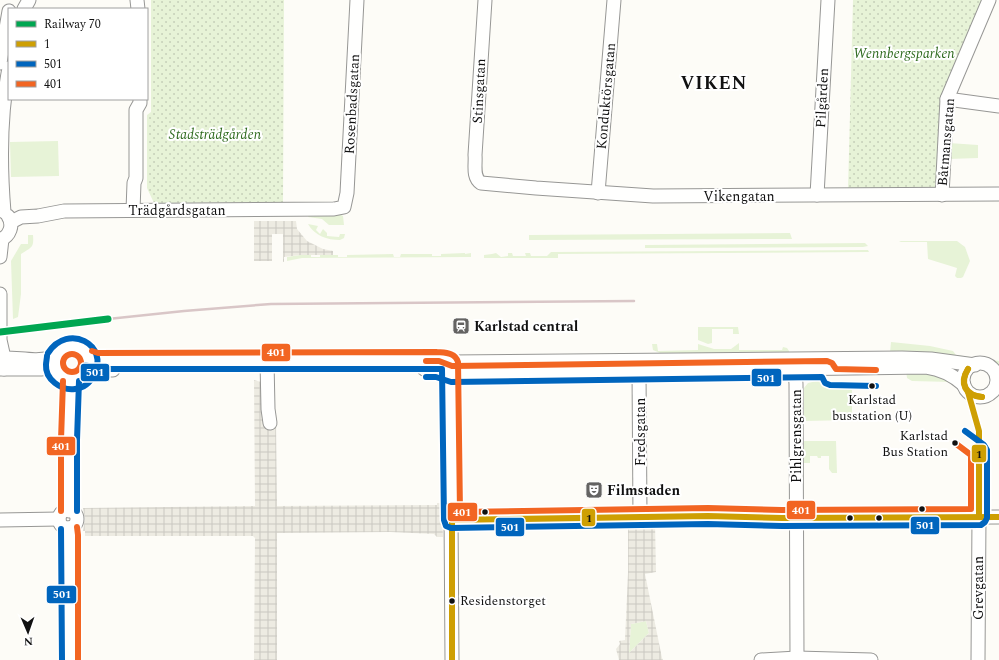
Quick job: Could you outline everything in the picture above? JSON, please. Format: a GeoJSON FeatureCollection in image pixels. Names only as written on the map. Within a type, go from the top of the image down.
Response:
{"type":"FeatureCollection","features":[{"type":"Feature","properties":{"kind":"street","name":"Rosenbadsgatan"},"geometry":{"type":"LineString","coordinates":[[344,207],[347,194],[356,0]]}},
{"type":"Feature","properties":{"kind":"street","name":"Stinsgatan"},"geometry":{"type":"LineString","coordinates":[[479,182],[475,176],[475,155],[484,0]]}},
{"type":"Feature","properties":{"kind":"street","name":"Konduktörsgatan"},"geometry":{"type":"LineString","coordinates":[[598,193],[614,0]]}},
{"type":"Feature","properties":{"kind":"street","name":"Pilgården"},"geometry":{"type":"LineString","coordinates":[[817,195],[828,0]]}},
{"type":"Feature","properties":{"kind":"street","name":"Båtmansgatan"},"geometry":{"type":"LineString","coordinates":[[942,195],[947,99],[989,0]]}},
{"type":"Feature","properties":{"kind":"street"},"geometry":{"type":"LineString","coordinates":[[0,63],[8,17]]}},
{"type":"Feature","properties":{"kind":"street"},"geometry":{"type":"LineString","coordinates":[[0,257],[1,240],[8,234],[11,226],[5,214],[2,182],[2,125],[4,93],[8,73]]}},
{"type":"Feature","properties":{"kind":"street"},"geometry":{"type":"LineString","coordinates":[[947,99],[999,106]]}},
{"type":"Feature","properties":{"kind":"street"},"geometry":{"type":"LineString","coordinates":[[133,210],[134,183],[136,178],[136,110],[140,100]]}},
{"type":"Feature","properties":{"kind":"street","name":"Vikengatan"},"geometry":{"type":"LineString","coordinates":[[479,182],[598,193],[654,196],[999,194]]}},
{"type":"Feature","properties":{"kind":"street","name":"Trädgårdsgatan"},"geometry":{"type":"LineString","coordinates":[[5,214],[22,217],[64,211],[334,209],[344,207]]}},
{"type":"Feature","properties":{"kind":"street"},"geometry":{"type":"LineString","coordinates":[[0,294],[0,340],[2,363],[55,363]]}},
{"type":"Feature","properties":{"kind":"street"},"geometry":{"type":"LineString","coordinates":[[72,345],[80,347],[89,358],[90,365],[87,373],[81,379],[71,381],[61,378],[55,363],[60,350],[72,345]]}},
{"type":"Feature","properties":{"kind":"street"},"geometry":{"type":"LineString","coordinates":[[89,358],[97,362],[437,369],[450,368],[794,364],[926,367],[945,372],[956,378],[968,392],[977,397],[989,395],[997,387],[996,370],[985,364],[974,365],[922,358],[794,364],[640,371],[624,372],[450,368]]}},
{"type":"Feature","properties":{"kind":"street","name":"Pihlgrensgatan"},"geometry":{"type":"LineString","coordinates":[[794,364],[797,658]]}},
{"type":"Feature","properties":{"kind":"street"},"geometry":{"type":"LineString","coordinates":[[87,373],[98,370],[267,365]]}},
{"type":"Feature","properties":{"kind":"street"},"geometry":{"type":"LineString","coordinates":[[267,365],[268,409],[270,423]]}},
{"type":"Feature","properties":{"kind":"street"},"geometry":{"type":"LineString","coordinates":[[964,386],[964,375],[970,367],[974,365]]}},
{"type":"Feature","properties":{"kind":"street"},"geometry":{"type":"LineString","coordinates":[[450,368],[452,660]]}},
{"type":"Feature","properties":{"kind":"street","name":"Fredsgatan"},"geometry":{"type":"LineString","coordinates":[[640,371],[640,517]]}},
{"type":"Feature","properties":{"kind":"street"},"geometry":{"type":"LineString","coordinates":[[70,660],[70,535],[66,520],[71,381]]}},
{"type":"Feature","properties":{"kind":"street"},"geometry":{"type":"LineString","coordinates":[[452,520],[733,516],[796,518],[999,517]]}},
{"type":"Feature","properties":{"kind":"street","name":"Grevgatan"},"geometry":{"type":"LineString","coordinates":[[978,660],[979,517]]}},
{"type":"Feature","properties":{"kind":"street"},"geometry":{"type":"LineString","coordinates":[[0,520],[66,520]]}},
{"type":"Feature","properties":{"kind":"street"},"geometry":{"type":"LineString","coordinates":[[761,660],[797,658],[871,660]]}},
{"type":"Feature","properties":{"kind":"green space","name":"Stadsträdgården"},"geometry":{"type":"Polygon","coordinates":[[[151,0],[284,0],[283,202],[154,203],[147,188],[147,115],[151,112],[151,0]]]}},
{"type":"Feature","properties":{"kind":"green space","name":"Wennbergsparken"},"geometry":{"type":"Polygon","coordinates":[[[853,0],[984,0],[942,99],[937,189],[848,190],[853,0]]]}},
{"type":"Feature","properties":{"kind":"green space"},"geometry":{"type":"Polygon","coordinates":[[[58,141],[59,176],[11,177],[10,142],[58,141]]]}},
{"type":"Feature","properties":{"kind":"green space"},"geometry":{"type":"Polygon","coordinates":[[[949,143],[978,145],[978,158],[949,159],[949,143]]]}},
{"type":"Feature","properties":{"kind":"green space"},"geometry":{"type":"Polygon","coordinates":[[[339,214],[343,216],[344,225],[329,225],[322,219],[308,217],[309,215],[339,214]]]}},
{"type":"Feature","properties":{"kind":"green space"},"geometry":{"type":"Polygon","coordinates":[[[308,224],[318,226],[316,230],[320,234],[323,229],[327,233],[327,236],[339,237],[340,234],[345,234],[344,238],[335,240],[326,238],[314,232],[308,224]]]}},
{"type":"Feature","properties":{"kind":"green space"},"geometry":{"type":"Polygon","coordinates":[[[790,233],[792,239],[529,240],[529,235],[790,233]]]}},
{"type":"Feature","properties":{"kind":"green space"},"geometry":{"type":"Polygon","coordinates":[[[28,235],[33,235],[33,245],[21,254],[21,294],[18,317],[13,319],[11,261],[21,244],[28,244],[28,235]]]}},
{"type":"Feature","properties":{"kind":"green space"},"geometry":{"type":"Polygon","coordinates":[[[899,241],[957,241],[965,247],[970,261],[963,277],[957,278],[955,276],[957,268],[928,259],[927,242],[899,241]]]}},
{"type":"Feature","properties":{"kind":"green space"},"geometry":{"type":"Polygon","coordinates":[[[865,243],[868,246],[645,248],[645,245],[865,243]]]}},
{"type":"Feature","properties":{"kind":"green space"},"geometry":{"type":"Polygon","coordinates":[[[868,250],[869,252],[558,254],[558,258],[484,258],[484,255],[496,253],[501,257],[508,256],[508,253],[512,253],[513,256],[526,256],[525,253],[530,253],[531,256],[547,256],[551,252],[868,250]]]}},
{"type":"Feature","properties":{"kind":"green space"},"geometry":{"type":"Polygon","coordinates":[[[471,253],[471,257],[302,258],[287,261],[287,257],[300,255],[320,257],[320,255],[338,255],[338,257],[347,257],[347,255],[393,254],[394,257],[400,257],[401,254],[432,254],[432,256],[441,256],[441,254],[471,253]]]}},
{"type":"Feature","properties":{"kind":"green space"},"geometry":{"type":"Polygon","coordinates":[[[698,327],[738,327],[739,334],[733,334],[733,329],[712,329],[712,343],[708,344],[698,340],[698,327]]]}},
{"type":"Feature","properties":{"kind":"green space"},"geometry":{"type":"Polygon","coordinates":[[[891,342],[930,346],[953,351],[956,355],[999,361],[999,365],[981,360],[890,353],[891,342]]]}},
{"type":"Feature","properties":{"kind":"green space"},"geometry":{"type":"Polygon","coordinates":[[[739,343],[739,350],[782,350],[783,347],[787,348],[789,353],[661,355],[653,350],[652,344],[657,344],[658,351],[698,350],[698,344],[714,349],[731,349],[739,343]]]}},
{"type":"Feature","properties":{"kind":"green space"},"geometry":{"type":"Polygon","coordinates":[[[906,370],[934,371],[951,382],[912,381],[907,378],[906,370]]]}},
{"type":"Feature","properties":{"kind":"green space"},"geometry":{"type":"Polygon","coordinates":[[[817,381],[852,385],[852,420],[804,421],[804,388],[808,383],[817,381]]]}},
{"type":"Feature","properties":{"kind":"green space"},"geometry":{"type":"Polygon","coordinates":[[[804,441],[836,441],[837,473],[832,473],[829,469],[829,456],[821,456],[821,458],[818,458],[817,456],[810,456],[810,463],[804,463],[804,441]]]}},
{"type":"Feature","properties":{"kind":"green space"},"geometry":{"type":"Polygon","coordinates":[[[646,621],[649,633],[629,653],[631,624],[646,621]]]}},
{"type":"Feature","properties":{"kind":"shaded area"},"geometry":{"type":"Polygon","coordinates":[[[254,221],[296,221],[297,229],[307,241],[323,249],[333,251],[333,255],[300,255],[284,257],[283,262],[283,234],[272,234],[272,261],[254,261],[254,221]]]}},
{"type":"Feature","properties":{"kind":"shaded area"},"geometry":{"type":"Polygon","coordinates":[[[254,380],[261,382],[263,388],[263,423],[276,422],[277,506],[437,505],[437,503],[444,503],[442,514],[443,537],[437,537],[434,534],[390,532],[277,533],[277,660],[254,660],[255,538],[253,536],[85,536],[85,531],[83,531],[85,519],[83,508],[255,506],[254,380]]]}},
{"type":"Feature","properties":{"kind":"shaded area"},"geometry":{"type":"Polygon","coordinates":[[[628,523],[655,523],[656,572],[645,574],[663,660],[619,660],[616,649],[620,644],[619,641],[625,640],[628,573],[628,523]],[[646,621],[631,624],[629,653],[649,633],[646,621]]]}},
{"type":"Feature","properties":{"kind":"railway"},"geometry":{"type":"LineString","coordinates":[[108,319],[271,304],[634,301]]}},
{"type":"Feature","properties":{"kind":"rail line","name":"70"},"geometry":{"type":"LineString","coordinates":[[0,332],[108,319]]}},
{"type":"Feature","properties":{"kind":"transit line","name":"501"},"geometry":{"type":"LineString","coordinates":[[47,356],[46,370],[51,379],[59,386],[70,389],[81,388],[89,383],[94,375],[97,364],[96,355],[92,347],[84,341],[76,338],[66,339],[56,344],[48,353]]}},
{"type":"Feature","properties":{"kind":"transit line","name":"401"},"geometry":{"type":"LineString","coordinates":[[92,351],[98,353],[436,352],[455,356],[458,362],[460,512],[708,508],[782,510],[971,509],[971,455],[955,443]]}},
{"type":"Feature","properties":{"kind":"transit line","name":"401"},"geometry":{"type":"LineString","coordinates":[[68,354],[76,354],[81,359],[81,363],[79,370],[76,372],[68,372],[63,367],[63,359],[68,354]]}},
{"type":"Feature","properties":{"kind":"transit line","name":"401"},"geometry":{"type":"LineString","coordinates":[[426,361],[439,361],[452,366],[827,361],[832,363],[836,369],[876,370]]}},
{"type":"Feature","properties":{"kind":"transit line","name":"501"},"geometry":{"type":"LineString","coordinates":[[86,365],[97,369],[442,369],[444,520],[446,526],[451,528],[708,524],[782,526],[981,525],[987,518],[987,450],[984,445],[965,431]]}},
{"type":"Feature","properties":{"kind":"transit line","name":"1"},"geometry":{"type":"LineString","coordinates":[[968,369],[965,374],[964,384],[968,391],[972,394],[982,397]]}},
{"type":"Feature","properties":{"kind":"transit line","name":"1"},"geometry":{"type":"LineString","coordinates":[[968,369],[964,379],[965,388],[971,394],[982,397]]}},
{"type":"Feature","properties":{"kind":"transit line","name":"501"},"geometry":{"type":"LineString","coordinates":[[426,377],[436,377],[451,382],[822,377],[825,383],[830,385],[876,386]]}},
{"type":"Feature","properties":{"kind":"transit line","name":"401"},"geometry":{"type":"LineString","coordinates":[[61,511],[63,381]]}},
{"type":"Feature","properties":{"kind":"transit line","name":"501"},"geometry":{"type":"LineString","coordinates":[[77,511],[79,381]]}},
{"type":"Feature","properties":{"kind":"transit line","name":"1"},"geometry":{"type":"LineString","coordinates":[[968,392],[979,431],[979,517]]}},
{"type":"Feature","properties":{"kind":"transit line","name":"1"},"geometry":{"type":"LineString","coordinates":[[452,520],[708,516],[782,518],[999,517]]}},
{"type":"Feature","properties":{"kind":"transit line","name":"1"},"geometry":{"type":"LineString","coordinates":[[452,520],[452,660]]}},
{"type":"Feature","properties":{"kind":"transit line","name":"401"},"geometry":{"type":"LineString","coordinates":[[77,527],[78,660]]}},
{"type":"Feature","properties":{"kind":"transit line","name":"501"},"geometry":{"type":"LineString","coordinates":[[61,529],[62,660]]}},
{"type":"Feature","properties":{"kind":"place","name":"Karlstad central"},"geometry":{"type":"Point","coordinates":[461,326]}},
{"type":"Feature","properties":{"kind":"place","name":"Karlstad busstation (U)"},"geometry":{"type":"Point","coordinates":[872,386]}},
{"type":"Feature","properties":{"kind":"place","name":"Karlstad Bus Station"},"geometry":{"type":"Point","coordinates":[955,443]}},
{"type":"Feature","properties":{"kind":"place","name":"Filmstaden"},"geometry":{"type":"Point","coordinates":[594,490]}},
{"type":"Feature","properties":{"kind":"place","name":"Residenstorget"},"geometry":{"type":"Point","coordinates":[452,601]}},
{"type":"Feature","properties":{"kind":"district","name":"VIKEN"},"geometry":{"type":"Point","coordinates":[714,83]}}]}
